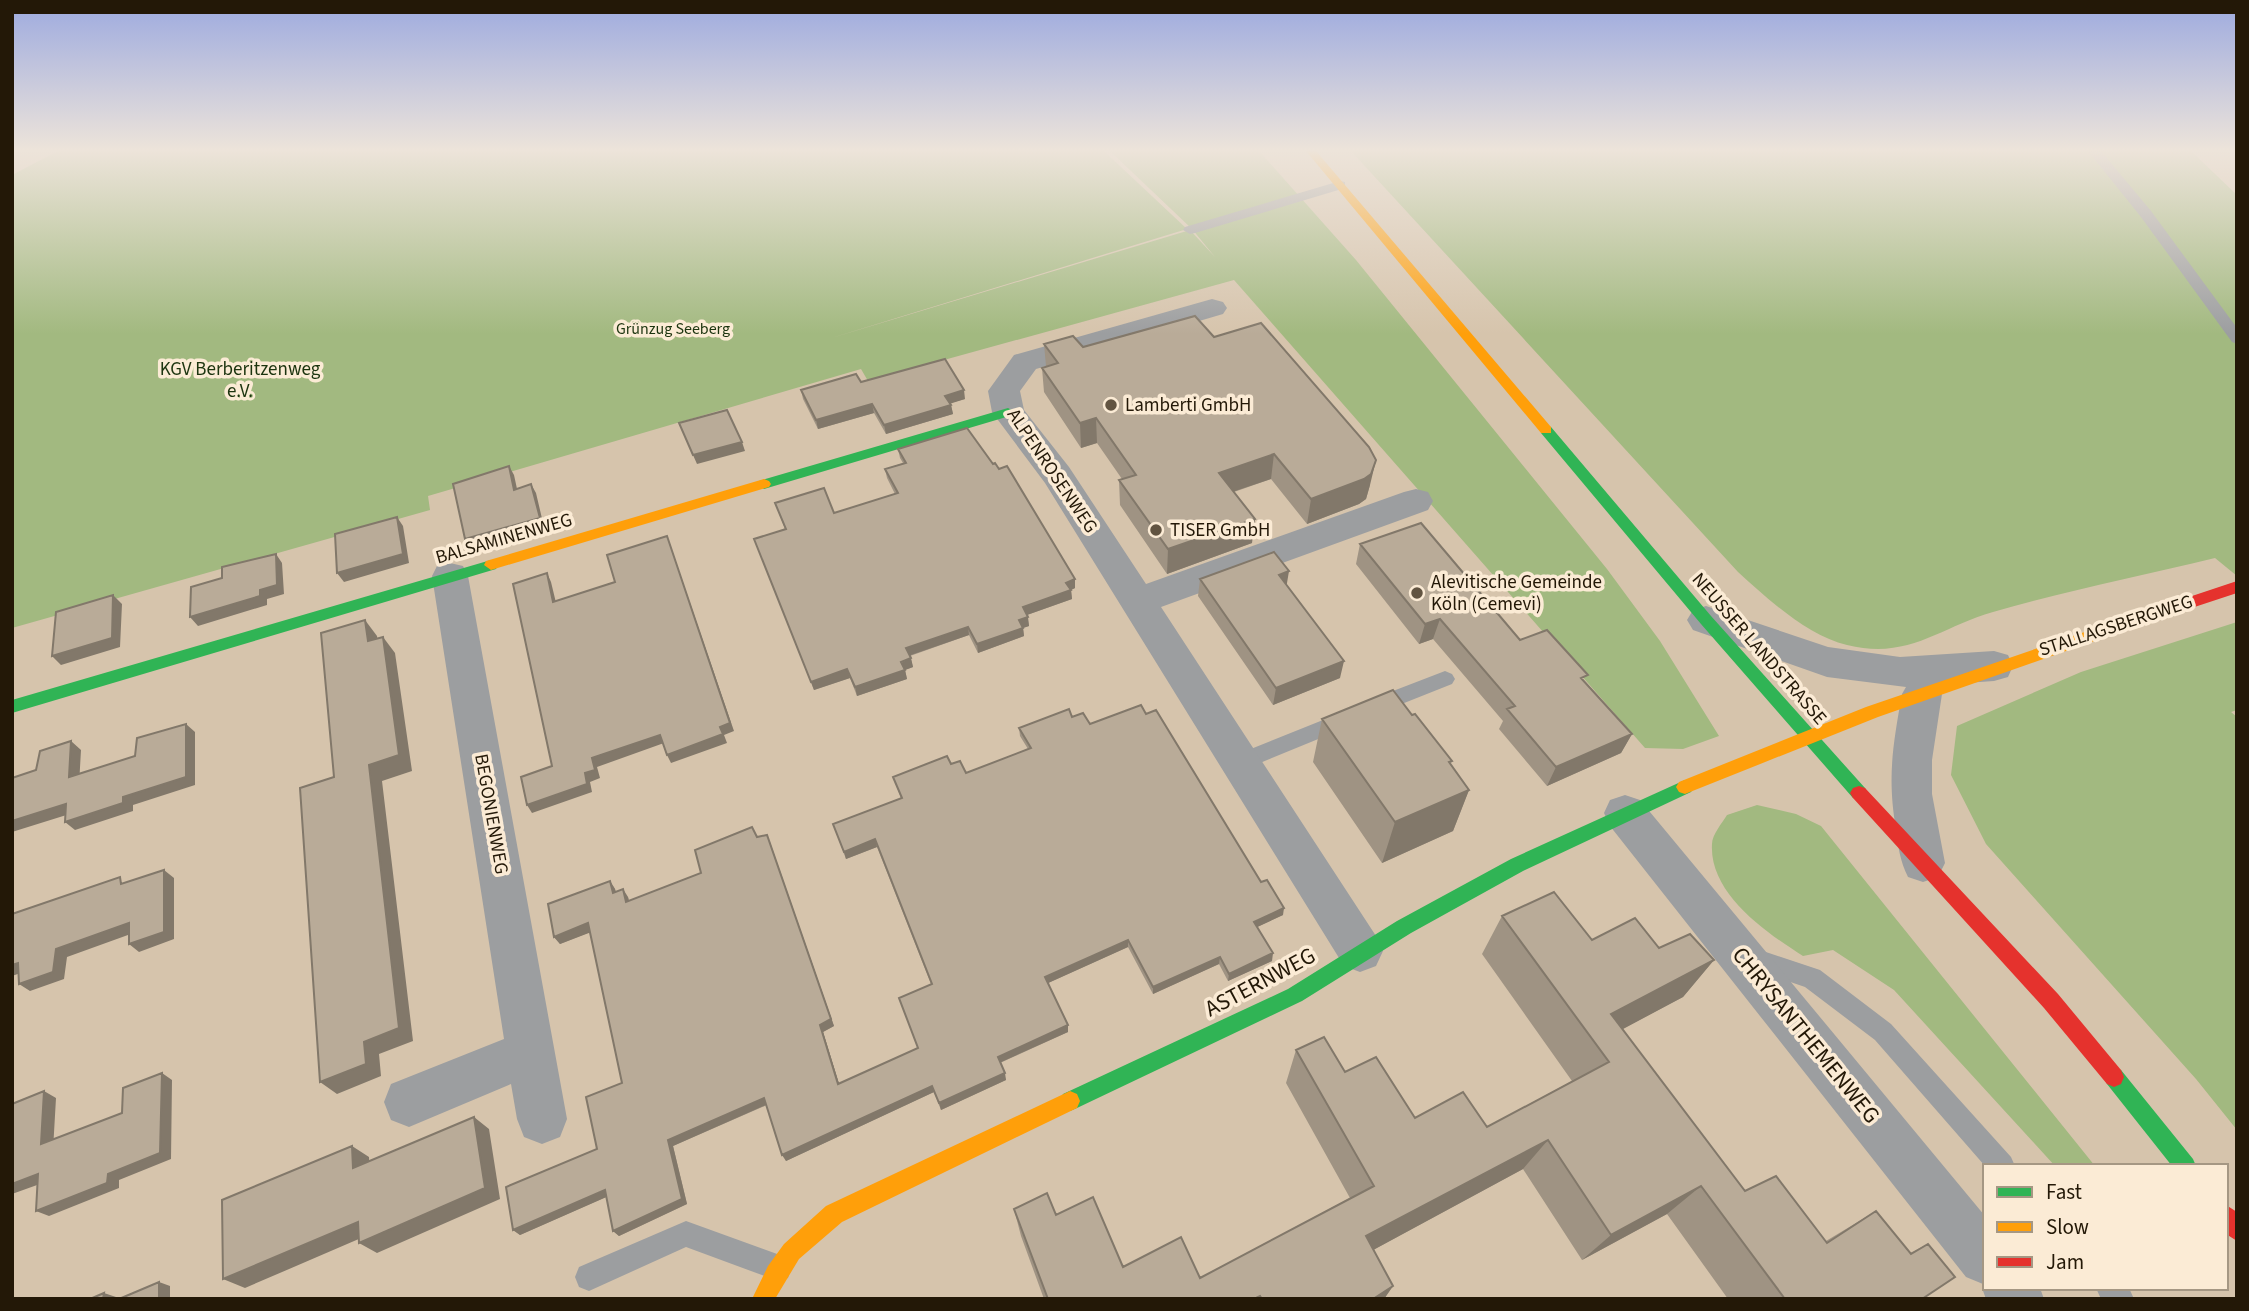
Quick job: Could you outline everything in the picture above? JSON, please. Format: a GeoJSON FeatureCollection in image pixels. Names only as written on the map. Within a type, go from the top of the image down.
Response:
{"type":"FeatureCollection","features":[{"type":"Feature","properties":{"kind":"street","name":"NEUSSER LANDSTRASSE"},"geometry":{"type":"LineString","coordinates":[[1363,212],[1706,621],[1807,736],[2051,1001],[2184,1164]]}},
{"type":"Feature","properties":{"kind":"street","name":"ALPENROSENWEG"},"geometry":{"type":"LineString","coordinates":[[1212,308],[1025,362],[1004,391],[1008,412],[1057,475],[1360,951]]}},
{"type":"Feature","properties":{"kind":"street","name":"BALSAMINENWEG"},"geometry":{"type":"LineString","coordinates":[[12,707],[1008,412]]}},
{"type":"Feature","properties":{"kind":"street"},"geometry":{"type":"LineString","coordinates":[[1138,601],[1416,500]]}},
{"type":"Feature","properties":{"kind":"street","name":"BEGONIENWEG"},"geometry":{"type":"LineString","coordinates":[[450,576],[542,1119]]}},
{"type":"Feature","properties":{"kind":"street","name":"STALLAGSBERGWEG"},"geometry":{"type":"LineString","coordinates":[[1807,736],[1994,666],[2237,587]]}},
{"type":"Feature","properties":{"kind":"street","name":"STALLAGSBERGWEG"},"geometry":{"type":"LineString","coordinates":[[1706,621],[1827,662],[1900,672],[1994,666]]}},
{"type":"Feature","properties":{"kind":"street"},"geometry":{"type":"LineString","coordinates":[[1922,694],[1911,760],[1911,793],[1923,863]]}},
{"type":"Feature","properties":{"kind":"street","name":"ASTERNWEG"},"geometry":{"type":"LineString","coordinates":[[763,1299],[778,1268],[816,1224],[849,1206],[1295,995],[1360,951],[1510,867],[1625,813],[1807,736]]}},
{"type":"Feature","properties":{"kind":"street","name":"CHRYSANTHEMENWEG"},"geometry":{"type":"LineString","coordinates":[[1625,813],[1983,1256]]}},
{"type":"Feature","properties":{"kind":"street"},"geometry":{"type":"LineString","coordinates":[[409,1102],[531,1052]]}},
{"type":"Feature","properties":{"kind":"lane"},"geometry":{"type":"LineString","coordinates":[[1190,230],[1249,212]]}},
{"type":"Feature","properties":{"kind":"lane"},"geometry":{"type":"LineString","coordinates":[[2144,212],[2237,339]]}},
{"type":"Feature","properties":{"kind":"lane"},"geometry":{"type":"LineString","coordinates":[[1238,763],[1445,679]]}},
{"type":"Feature","properties":{"kind":"lane"},"geometry":{"type":"LineString","coordinates":[[1740,954],[1812,978],[1883,1032],[2000,1164]]}},
{"type":"Feature","properties":{"kind":"lane"},"geometry":{"type":"LineString","coordinates":[[589,1277],[685,1234],[778,1268]]}},
{"type":"Feature","properties":{"kind":"green space"},"geometry":{"type":"Polygon","coordinates":[[[12,212],[1169,212],[1187,229],[828,339],[1190,230],[1215,257],[1174,212],[1313,212],[1356,260],[1607,569],[1660,641],[1719,736],[1683,749],[1645,748],[1234,280],[868,381],[861,369],[428,496],[430,510],[12,628],[12,212]]]}},
{"type":"Feature","properties":{"kind":"green space"},"geometry":{"type":"Polygon","coordinates":[[[1407,212],[2237,212],[2237,576],[2215,558],[2020,604],[1906,645],[1869,649],[1832,640],[1803,625],[1738,572],[1407,212]]]}},
{"type":"Feature","properties":{"kind":"green space"},"geometry":{"type":"Polygon","coordinates":[[[2237,622],[2237,710],[2231,712],[2237,717],[2237,1130],[2196,1079],[1986,844],[1951,775],[1957,726],[2081,672],[2237,622]]]}},
{"type":"Feature","properties":{"kind":"green space"},"geometry":{"type":"Polygon","coordinates":[[[1757,805],[1796,814],[1821,826],[2093,1164],[2053,1164],[1894,990],[1833,950],[1803,956],[1773,936],[1743,910],[1720,879],[1714,862],[1712,840],[1727,815],[1757,805]]]}},
{"type":"Feature","properties":{"kind":"building"},"geometry":{"type":"Polygon","coordinates":[[[1195,316],[1214,337],[1261,323],[1369,447],[1376,460],[1371,474],[1311,499],[1274,454],[1219,473],[1255,519],[1168,549],[1119,480],[1136,475],[1096,418],[1080,423],[1042,368],[1058,363],[1044,344],[1073,336],[1083,347],[1195,316]]]}},
{"type":"Feature","properties":{"kind":"building"},"geometry":{"type":"Polygon","coordinates":[[[945,359],[964,390],[945,396],[951,405],[884,425],[872,404],[816,420],[801,390],[856,374],[861,382],[945,359]]]}},
{"type":"Feature","properties":{"kind":"building"},"geometry":{"type":"Polygon","coordinates":[[[727,410],[742,442],[693,455],[679,423],[727,410]]]}},
{"type":"Feature","properties":{"kind":"building"},"geometry":{"type":"Polygon","coordinates":[[[967,428],[993,464],[999,469],[1007,466],[1075,579],[1066,583],[1071,590],[1023,607],[1028,617],[1019,620],[1023,628],[977,644],[968,627],[906,648],[911,658],[901,662],[905,670],[855,687],[847,669],[811,682],[754,539],[786,529],[775,503],[824,488],[834,513],[898,493],[885,469],[906,463],[898,449],[967,428]]]}},
{"type":"Feature","properties":{"kind":"building"},"geometry":{"type":"Polygon","coordinates":[[[509,466],[514,490],[531,484],[540,518],[465,539],[453,484],[509,466]]]}},
{"type":"Feature","properties":{"kind":"building"},"geometry":{"type":"Polygon","coordinates":[[[397,517],[403,554],[337,573],[335,534],[397,517]]]}},
{"type":"Feature","properties":{"kind":"building"},"geometry":{"type":"Polygon","coordinates":[[[1421,523],[1520,640],[1547,630],[1588,675],[1581,678],[1632,734],[1556,767],[1507,709],[1515,706],[1440,619],[1425,624],[1360,544],[1421,523]]]}},
{"type":"Feature","properties":{"kind":"building"},"geometry":{"type":"Polygon","coordinates":[[[667,536],[730,723],[720,727],[723,734],[667,755],[660,735],[592,758],[595,770],[585,773],[587,784],[527,805],[521,777],[552,766],[513,584],[547,573],[553,602],[615,582],[607,555],[667,536]]]}},
{"type":"Feature","properties":{"kind":"building"},"geometry":{"type":"Polygon","coordinates":[[[1274,552],[1289,571],[1279,575],[1344,661],[1276,688],[1200,579],[1274,552]]]}},
{"type":"Feature","properties":{"kind":"building"},"geometry":{"type":"Polygon","coordinates":[[[276,554],[277,585],[260,590],[260,596],[190,617],[191,587],[222,578],[222,567],[276,554]]]}},
{"type":"Feature","properties":{"kind":"building"},"geometry":{"type":"Polygon","coordinates":[[[113,595],[112,638],[52,656],[56,612],[113,595]]]}},
{"type":"Feature","properties":{"kind":"building"},"geometry":{"type":"Polygon","coordinates":[[[365,620],[368,641],[383,637],[399,755],[369,765],[399,1028],[364,1042],[366,1064],[320,1082],[300,788],[334,777],[321,633],[365,620]]]}},
{"type":"Feature","properties":{"kind":"building"},"geometry":{"type":"Polygon","coordinates":[[[1393,690],[1452,761],[1449,762],[1469,790],[1395,822],[1322,719],[1393,690]]]}},
{"type":"Feature","properties":{"kind":"building"},"geometry":{"type":"Polygon","coordinates":[[[1141,705],[1146,714],[1156,710],[1261,882],[1267,880],[1284,908],[1254,922],[1273,953],[1229,974],[1220,957],[1153,987],[1128,940],[1045,977],[1068,1025],[998,1057],[1005,1073],[939,1103],[932,1086],[782,1155],[764,1098],[668,1140],[682,1199],[613,1231],[605,1190],[513,1230],[506,1187],[597,1149],[586,1097],[622,1083],[588,923],[554,937],[548,904],[610,881],[613,893],[623,889],[626,902],[701,873],[695,850],[752,827],[757,837],[767,835],[831,1019],[820,1025],[838,1084],[918,1048],[899,998],[932,984],[875,839],[844,852],[833,824],[902,798],[893,777],[947,756],[951,764],[960,761],[966,773],[1031,748],[1019,728],[1069,709],[1072,717],[1083,713],[1090,724],[1141,705]]]}},
{"type":"Feature","properties":{"kind":"building"},"geometry":{"type":"Polygon","coordinates":[[[186,724],[186,777],[123,797],[123,803],[65,822],[66,804],[12,821],[12,778],[36,770],[40,751],[71,741],[69,777],[135,756],[137,738],[186,724]]]}},
{"type":"Feature","properties":{"kind":"building"},"geometry":{"type":"Polygon","coordinates":[[[164,870],[164,932],[129,944],[129,923],[56,949],[53,972],[19,984],[18,963],[12,965],[12,914],[120,877],[121,884],[164,870]]]}},
{"type":"Feature","properties":{"kind":"building"},"geometry":{"type":"Polygon","coordinates":[[[1554,892],[1592,940],[1635,918],[1659,948],[1690,934],[1714,960],[1611,1014],[1745,1191],[1776,1176],[1827,1243],[1876,1211],[1911,1254],[1928,1244],[1955,1277],[1922,1299],[1785,1299],[1701,1186],[1611,1235],[1548,1140],[1366,1236],[1393,1286],[1373,1299],[1262,1299],[1260,1296],[1254,1299],[1048,1299],[1014,1209],[1047,1193],[1056,1215],[1093,1197],[1123,1267],[1181,1237],[1200,1278],[1374,1186],[1296,1050],[1324,1037],[1345,1072],[1376,1057],[1415,1118],[1463,1092],[1487,1127],[1609,1062],[1502,916],[1554,892]]]}},
{"type":"Feature","properties":{"kind":"building"},"geometry":{"type":"Polygon","coordinates":[[[162,1073],[160,1153],[108,1174],[107,1183],[36,1211],[38,1174],[12,1184],[12,1104],[44,1091],[41,1144],[122,1113],[123,1088],[162,1073]]]}},
{"type":"Feature","properties":{"kind":"building"},"geometry":{"type":"Polygon","coordinates":[[[474,1117],[485,1188],[359,1243],[358,1222],[223,1279],[222,1200],[352,1146],[353,1168],[474,1117]]]}},
{"type":"Feature","properties":{"kind":"building"},"geometry":{"type":"Polygon","coordinates":[[[159,1282],[159,1299],[119,1299],[159,1282]]]}},
{"type":"Feature","properties":{"kind":"building"},"geometry":{"type":"Polygon","coordinates":[[[104,1293],[103,1299],[90,1299],[104,1293]]]}},
{"type":"Feature","properties":{"kind":"traffic: fast"},"geometry":{"type":"LineString","coordinates":[[764,484],[1008,412]]}},
{"type":"Feature","properties":{"kind":"traffic: fast"},"geometry":{"type":"LineString","coordinates":[[1546,430],[1706,620],[1859,793]]}},
{"type":"Feature","properties":{"kind":"traffic: fast"},"geometry":{"type":"LineString","coordinates":[[12,707],[491,565]]}},
{"type":"Feature","properties":{"kind":"traffic: fast"},"geometry":{"type":"LineString","coordinates":[[1070,1101],[1295,995],[1404,927],[1517,865],[1685,787]]}},
{"type":"Feature","properties":{"kind":"traffic: fast"},"geometry":{"type":"LineString","coordinates":[[2114,1077],[2184,1164]]}},
{"type":"Feature","properties":{"kind":"traffic: slow"},"geometry":{"type":"LineString","coordinates":[[1363,212],[1546,430]]}},
{"type":"Feature","properties":{"kind":"traffic: slow"},"geometry":{"type":"LineString","coordinates":[[491,565],[764,484]]}},
{"type":"Feature","properties":{"kind":"traffic: slow"},"geometry":{"type":"LineString","coordinates":[[1685,787],[1872,712],[2149,616]]}},
{"type":"Feature","properties":{"kind":"traffic: slow"},"geometry":{"type":"LineString","coordinates":[[763,1299],[776,1273],[792,1251],[834,1214],[1070,1101]]}},
{"type":"Feature","properties":{"kind":"traffic: jam"},"geometry":{"type":"LineString","coordinates":[[2149,616],[2237,587]]}},
{"type":"Feature","properties":{"kind":"traffic: jam"},"geometry":{"type":"LineString","coordinates":[[1859,793],[2051,1001],[2114,1077]]}},
{"type":"Feature","properties":{"kind":"traffic: jam"},"geometry":{"type":"LineString","coordinates":[[2228,1219],[2237,1230]]}},
{"type":"Feature","properties":{"kind":"place","name":"Lamberti GmbH"},"geometry":{"type":"Point","coordinates":[1111,405]}},
{"type":"Feature","properties":{"kind":"place","name":"TISER GmbH"},"geometry":{"type":"Point","coordinates":[1156,530]}},
{"type":"Feature","properties":{"kind":"place","name":"Alevitische Gemeinde Köln (Cemevi)"},"geometry":{"type":"Point","coordinates":[1417,593]}},
{"type":"Feature","properties":{"kind":"park label","name":"Grünzug Seeberg"},"geometry":{"type":"Point","coordinates":[673,329]}},
{"type":"Feature","properties":{"kind":"park label","name":"KGV Berberitzenweg e.V."},"geometry":{"type":"Point","coordinates":[240,380]}}]}
